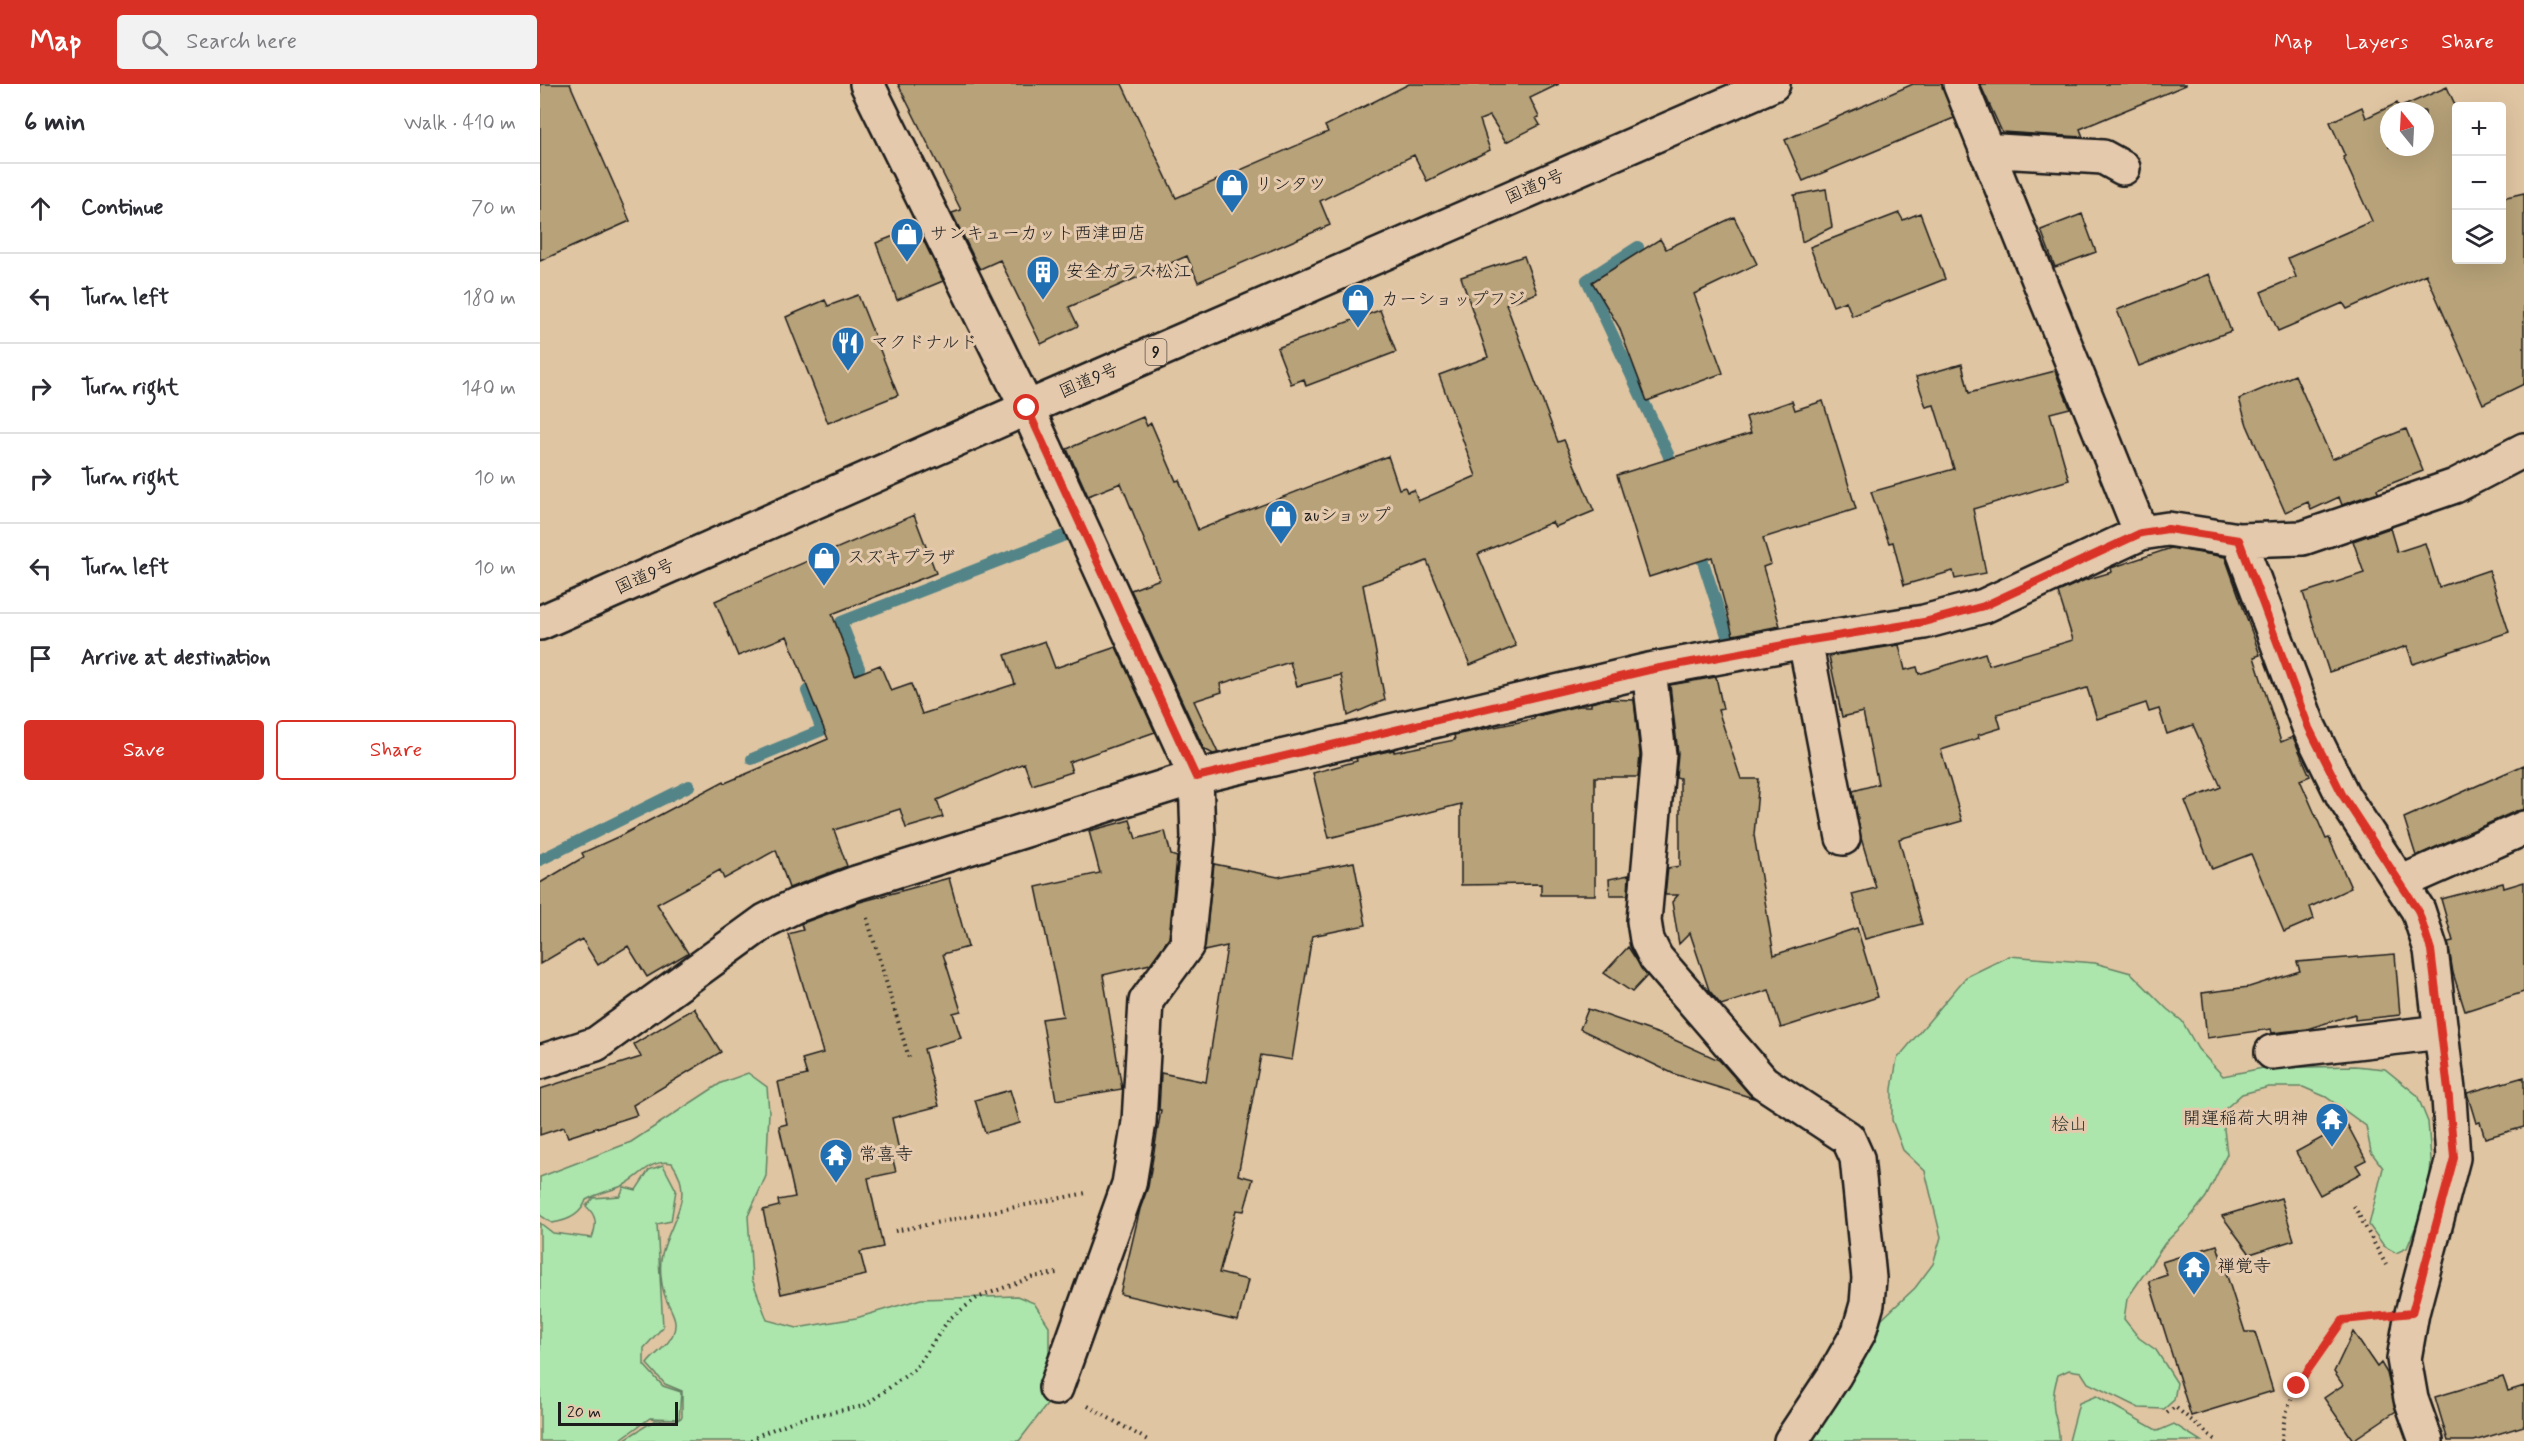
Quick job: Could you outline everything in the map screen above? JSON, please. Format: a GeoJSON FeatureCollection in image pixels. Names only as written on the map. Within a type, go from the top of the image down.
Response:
{"type":"FeatureCollection","features":[{"type":"Feature","properties":{"kind":"main road"},"geometry":{"type":"LineString","coordinates":[[867,84],[1027,408],[1196,777],[1198,838],[1187,945],[1146,1001],[1139,1122],[1129,1184],[1056,1388]]}},
{"type":"Feature","properties":{"kind":"main road"},"geometry":{"type":"LineString","coordinates":[[1960,84],[2141,533]]}},
{"type":"Feature","properties":{"kind":"main road","name":"国道9号"},"geometry":{"type":"LineString","coordinates":[[540,623],[1765,86]]}},
{"type":"Feature","properties":{"kind":"main road"},"geometry":{"type":"LineString","coordinates":[[1988,155],[1999,151],[2103,157],[2123,168]]}},
{"type":"Feature","properties":{"kind":"main road"},"geometry":{"type":"LineString","coordinates":[[540,1062],[596,1044],[765,921],[795,906],[856,883],[1196,777],[1649,670],[1924,622],[1984,606],[2141,533],[2168,529],[2239,540],[2303,538],[2455,486],[2524,450]]}},
{"type":"Feature","properties":{"kind":"main road"},"geometry":{"type":"LineString","coordinates":[[2239,540],[2309,728],[2343,796],[2418,910],[2431,950],[2454,1158],[2412,1313],[2404,1359],[2410,1399],[2426,1441]]}},
{"type":"Feature","properties":{"kind":"main road"},"geometry":{"type":"LineString","coordinates":[[1805,641],[1843,838]]}},
{"type":"Feature","properties":{"kind":"main road"},"geometry":{"type":"LineString","coordinates":[[1649,670],[1659,755],[1644,921],[1647,940],[1656,958],[1764,1082],[1848,1138],[1857,1158],[1869,1278],[1867,1304],[1859,1332],[1834,1376],[1791,1441]]}},
{"type":"Feature","properties":{"kind":"main road"},"geometry":{"type":"LineString","coordinates":[[2400,883],[2524,828]]}},
{"type":"Feature","properties":{"kind":"main road"},"geometry":{"type":"LineString","coordinates":[[2272,1052],[2441,1032]]}},
{"type":"Feature","properties":{"kind":"path"},"geometry":{"type":"LineString","coordinates":[[856,883],[909,1058]]}},
{"type":"Feature","properties":{"kind":"path"},"geometry":{"type":"LineString","coordinates":[[895,1231],[1129,1184]]}},
{"type":"Feature","properties":{"kind":"path"},"geometry":{"type":"LineString","coordinates":[[2282,1441],[2282,1430],[2297,1386],[2343,1320],[2412,1313],[2354,1206]]}},
{"type":"Feature","properties":{"kind":"path"},"geometry":{"type":"LineString","coordinates":[[751,1441],[759,1435],[801,1418],[864,1406],[915,1368],[949,1319],[977,1298],[1032,1277],[1064,1273],[1095,1277]]}},
{"type":"Feature","properties":{"kind":"path"},"geometry":{"type":"LineString","coordinates":[[1056,1388],[1149,1441]]}},
{"type":"Feature","properties":{"kind":"path"},"geometry":{"type":"LineString","coordinates":[[2167,1413],[2175,1407],[2217,1441]]}},
{"type":"Feature","properties":{"kind":"green space","name":"桧山"},"geometry":{"type":"Polygon","coordinates":[[[2009,956],[2095,963],[2131,973],[2182,1021],[2198,1049],[2223,1076],[2263,1068],[2355,1066],[2385,1069],[2417,1095],[2428,1122],[2431,1159],[2429,1194],[2407,1248],[2396,1253],[2384,1246],[2369,1225],[2383,1168],[2371,1152],[2366,1126],[2326,1097],[2303,1087],[2269,1087],[2242,1094],[2225,1109],[2224,1129],[2227,1154],[2206,1197],[2188,1220],[2165,1243],[2127,1299],[2124,1319],[2139,1338],[2156,1350],[2177,1383],[2174,1400],[2164,1409],[2139,1408],[2088,1383],[2081,1372],[2069,1370],[2058,1375],[2054,1393],[2053,1406],[2059,1441],[1799,1441],[1858,1349],[1882,1319],[1915,1288],[1933,1264],[1941,1237],[1925,1171],[1903,1150],[1892,1120],[1892,1089],[1897,1059],[1966,977],[2009,956]]]}},
{"type":"Feature","properties":{"kind":"green space"},"geometry":{"type":"Polygon","coordinates":[[[748,1073],[767,1087],[769,1112],[766,1176],[748,1216],[752,1279],[767,1320],[797,1328],[856,1318],[921,1299],[1017,1296],[1034,1303],[1049,1326],[1049,1402],[1019,1441],[622,1441],[655,1420],[676,1421],[682,1417],[682,1391],[665,1384],[647,1364],[668,1343],[675,1329],[674,1316],[663,1288],[661,1265],[662,1254],[679,1209],[682,1187],[679,1175],[672,1163],[658,1163],[622,1186],[586,1200],[581,1210],[573,1216],[552,1223],[540,1215],[540,1177],[631,1142],[721,1083],[748,1073]]]}},
{"type":"Feature","properties":{"kind":"green space"},"geometry":{"type":"Polygon","coordinates":[[[663,1165],[676,1190],[671,1221],[657,1224],[663,1327],[644,1348],[644,1365],[663,1386],[681,1392],[679,1419],[650,1418],[618,1441],[540,1441],[540,1223],[553,1233],[592,1238],[595,1220],[586,1206],[593,1198],[620,1196],[624,1187],[636,1190],[649,1170],[663,1165]]]}},
{"type":"Feature","properties":{"kind":"green space"},"geometry":{"type":"Polygon","coordinates":[[[2096,1396],[2158,1431],[2174,1424],[2201,1441],[2069,1441],[2079,1403],[2096,1396]]]}},
{"type":"Feature","properties":{"kind":"building"},"geometry":{"type":"Polygon","coordinates":[[[540,84],[570,84],[630,221],[540,261],[540,84]]]}},
{"type":"Feature","properties":{"kind":"building"},"geometry":{"type":"Polygon","coordinates":[[[898,84],[1122,84],[1176,198],[1328,132],[1325,126],[1409,84],[1559,84],[1530,98],[1539,117],[1536,118],[1540,125],[1506,142],[1490,116],[1480,120],[1490,150],[1427,181],[1414,155],[1320,201],[1330,225],[1198,282],[1187,256],[1069,307],[1078,326],[1041,344],[1000,260],[980,269],[978,266],[952,213],[961,210],[898,84]]]}},
{"type":"Feature","properties":{"kind":"building"},"geometry":{"type":"Polygon","coordinates":[[[1913,84],[1942,84],[1954,118],[1803,181],[1785,140],[1913,84]]]}},
{"type":"Feature","properties":{"kind":"building"},"geometry":{"type":"Polygon","coordinates":[[[1980,84],[2186,85],[2080,129],[2083,137],[2002,132],[1980,84]]]}},
{"type":"Feature","properties":{"kind":"building"},"geometry":{"type":"Polygon","coordinates":[[[2447,87],[2454,102],[2452,102],[2452,264],[2506,264],[2506,197],[2524,193],[2524,384],[2483,404],[2426,274],[2347,309],[2343,303],[2278,331],[2261,292],[2296,277],[2288,258],[2372,221],[2330,122],[2362,107],[2366,118],[2380,111],[2380,156],[2434,156],[2434,102],[2413,102],[2447,87]]]}},
{"type":"Feature","properties":{"kind":"building"},"geometry":{"type":"Polygon","coordinates":[[[1826,189],[1832,227],[1802,242],[1794,195],[1826,189]]]}},
{"type":"Feature","properties":{"kind":"building"},"geometry":{"type":"Polygon","coordinates":[[[1899,213],[1903,220],[1920,213],[1945,279],[1852,316],[1846,301],[1833,306],[1810,247],[1899,213]]]}},
{"type":"Feature","properties":{"kind":"building"},"geometry":{"type":"Polygon","coordinates":[[[2082,214],[2096,252],[2055,267],[2041,230],[2082,214]]]}},
{"type":"Feature","properties":{"kind":"building"},"geometry":{"type":"Polygon","coordinates":[[[1734,217],[1757,264],[1694,294],[1723,373],[1647,401],[1619,327],[1592,282],[1660,239],[1666,249],[1734,217]]]}},
{"type":"Feature","properties":{"kind":"building","name":"サンキューカット西津田店"},"geometry":{"type":"Polygon","coordinates":[[[917,227],[943,281],[897,300],[876,243],[917,227]]]}},
{"type":"Feature","properties":{"kind":"building"},"geometry":{"type":"Polygon","coordinates":[[[1524,256],[1537,293],[1506,304],[1558,442],[1564,440],[1594,511],[1555,527],[1552,522],[1478,554],[1516,646],[1470,665],[1427,561],[1363,585],[1385,700],[1348,716],[1341,675],[1297,686],[1290,662],[1220,684],[1222,692],[1194,701],[1218,753],[1213,754],[1204,749],[1131,590],[1160,579],[1121,483],[1088,496],[1067,449],[1143,417],[1147,426],[1151,423],[1176,481],[1179,480],[1198,530],[1388,456],[1399,489],[1405,487],[1407,492],[1414,490],[1418,501],[1476,476],[1439,375],[1488,357],[1461,277],[1524,256]]]}},
{"type":"Feature","properties":{"kind":"building"},"geometry":{"type":"Polygon","coordinates":[[[2209,274],[2231,331],[2139,366],[2117,310],[2209,274]]]}},
{"type":"Feature","properties":{"kind":"building","name":"マクドナルド"},"geometry":{"type":"Polygon","coordinates":[[[858,295],[898,395],[828,423],[786,317],[825,300],[828,306],[858,295]]]}},
{"type":"Feature","properties":{"kind":"building","name":"カーショップフジ"},"geometry":{"type":"Polygon","coordinates":[[[1380,310],[1396,352],[1306,386],[1304,379],[1291,384],[1277,348],[1380,310]]]}},
{"type":"Feature","properties":{"kind":"building"},"geometry":{"type":"Polygon","coordinates":[[[1962,364],[1969,393],[2055,371],[2070,408],[2050,413],[2069,480],[1973,509],[1986,573],[1955,579],[1953,571],[1904,585],[1893,542],[1889,543],[1871,492],[1954,469],[1934,405],[1926,407],[1916,377],[1962,364]]]}},
{"type":"Feature","properties":{"kind":"building"},"geometry":{"type":"Polygon","coordinates":[[[2295,375],[2332,459],[2406,429],[2423,471],[2377,489],[2378,492],[2342,505],[2339,497],[2311,510],[2308,502],[2285,512],[2247,425],[2239,399],[2295,375]]]}},
{"type":"Feature","properties":{"kind":"building"},"geometry":{"type":"Polygon","coordinates":[[[1792,401],[1795,410],[1823,401],[1856,509],[1763,538],[1771,564],[1763,567],[1780,626],[1733,635],[1712,557],[1649,577],[1617,475],[1751,433],[1746,417],[1792,401]]]}},
{"type":"Feature","properties":{"kind":"building"},"geometry":{"type":"Polygon","coordinates":[[[914,515],[936,573],[832,614],[855,675],[880,665],[891,691],[911,684],[922,714],[1015,684],[1005,655],[1045,641],[1055,668],[1116,647],[1155,732],[1069,762],[1072,772],[1032,785],[1024,763],[937,800],[943,817],[906,828],[900,809],[834,830],[847,866],[789,888],[776,850],[724,879],[720,870],[657,904],[688,953],[647,977],[628,946],[598,965],[582,939],[540,964],[540,883],[584,857],[582,853],[622,835],[724,781],[725,783],[828,739],[787,636],[738,656],[715,601],[914,515]]]}},
{"type":"Feature","properties":{"kind":"building"},"geometry":{"type":"Polygon","coordinates":[[[2390,528],[2397,552],[2425,543],[2439,587],[2489,570],[2509,632],[2413,664],[2407,646],[2329,672],[2303,593],[2364,573],[2353,541],[2390,528]]]}},
{"type":"Feature","properties":{"kind":"building"},"geometry":{"type":"Polygon","coordinates":[[[2171,548],[2225,557],[2260,655],[2254,657],[2281,742],[2293,737],[2310,776],[2300,780],[2351,888],[2310,907],[2314,919],[2284,932],[2251,854],[2212,869],[2185,801],[2221,787],[2193,725],[2167,734],[2159,709],[2149,712],[2146,703],[2097,719],[2087,688],[1997,714],[2001,728],[1978,735],[1979,738],[1941,750],[1962,821],[1899,839],[1922,924],[1865,939],[1852,894],[1876,888],[1861,838],[1853,791],[1878,784],[1863,712],[1842,717],[1829,656],[1899,645],[1905,670],[1917,667],[1919,674],[1985,653],[1989,665],[2073,640],[2058,592],[2085,580],[2112,572],[2111,568],[2171,548]]]}},
{"type":"Feature","properties":{"kind":"building"},"geometry":{"type":"Polygon","coordinates":[[[1716,677],[1723,709],[1718,710],[1741,779],[1759,779],[1754,835],[1774,955],[1857,928],[1878,997],[1781,1028],[1769,990],[1721,1005],[1709,990],[1690,933],[1679,944],[1672,902],[1678,895],[1665,895],[1668,868],[1680,866],[1680,778],[1676,777],[1678,753],[1670,685],[1716,677]]]}},
{"type":"Feature","properties":{"kind":"building"},"geometry":{"type":"Polygon","coordinates":[[[1606,699],[1634,700],[1640,755],[1638,777],[1595,777],[1595,895],[1541,895],[1541,884],[1461,885],[1461,804],[1329,838],[1313,773],[1357,761],[1356,758],[1455,740],[1454,735],[1534,719],[1534,717],[1578,706],[1591,706],[1591,703],[1606,699]]]}},
{"type":"Feature","properties":{"kind":"building"},"geometry":{"type":"Polygon","coordinates":[[[2524,765],[2524,810],[2516,811],[2416,856],[2404,818],[2524,765]]]}},
{"type":"Feature","properties":{"kind":"building"},"geometry":{"type":"Polygon","coordinates":[[[1130,820],[1136,839],[1165,831],[1171,855],[1177,857],[1169,938],[1150,964],[1103,975],[1122,1089],[1056,1100],[1042,1019],[1063,1016],[1036,887],[1100,873],[1089,831],[1130,820]]]}},
{"type":"Feature","properties":{"kind":"building"},"geometry":{"type":"Polygon","coordinates":[[[1354,862],[1366,925],[1312,936],[1292,1060],[1261,1055],[1238,1175],[1253,1179],[1244,1211],[1236,1210],[1219,1273],[1248,1280],[1238,1321],[1120,1294],[1140,1209],[1148,1187],[1161,1110],[1159,1110],[1161,1073],[1206,1082],[1227,946],[1204,951],[1214,864],[1278,877],[1354,862]]]}},
{"type":"Feature","properties":{"kind":"building"},"geometry":{"type":"Polygon","coordinates":[[[1629,875],[1628,895],[1610,895],[1609,879],[1629,875]]]}},
{"type":"Feature","properties":{"kind":"building"},"geometry":{"type":"Polygon","coordinates":[[[949,878],[968,947],[943,954],[961,1011],[953,1013],[961,1038],[924,1049],[939,1106],[892,1118],[900,1155],[893,1160],[896,1172],[868,1178],[883,1247],[860,1252],[866,1275],[781,1294],[763,1210],[779,1206],[778,1200],[795,1197],[779,1126],[787,1124],[778,1082],[807,1075],[802,1059],[823,1053],[788,934],[803,930],[801,924],[803,923],[860,902],[949,878]]]}},
{"type":"Feature","properties":{"kind":"building"},"geometry":{"type":"Polygon","coordinates":[[[2524,882],[2524,992],[2465,1011],[2453,973],[2448,942],[2453,941],[2441,899],[2503,883],[2504,888],[2524,882]]]}},
{"type":"Feature","properties":{"kind":"building"},"geometry":{"type":"Polygon","coordinates":[[[1628,947],[1647,976],[1632,992],[1604,973],[1628,947]]]}},
{"type":"Feature","properties":{"kind":"building"},"geometry":{"type":"Polygon","coordinates":[[[2395,954],[2400,1015],[2355,1020],[2355,1014],[2307,1029],[2272,1033],[2271,1029],[2207,1038],[2202,993],[2249,987],[2300,971],[2297,962],[2395,954]]]}},
{"type":"Feature","properties":{"kind":"building"},"geometry":{"type":"Polygon","coordinates":[[[694,1008],[721,1052],[633,1105],[637,1115],[568,1137],[564,1127],[540,1135],[540,1089],[641,1057],[634,1044],[694,1008]]]}},
{"type":"Feature","properties":{"kind":"building"},"geometry":{"type":"Polygon","coordinates":[[[1588,1009],[1668,1037],[1719,1060],[1753,1098],[1674,1074],[1580,1029],[1588,1009]]]}},
{"type":"Feature","properties":{"kind":"building"},"geometry":{"type":"Polygon","coordinates":[[[2524,1077],[2524,1127],[2485,1138],[2480,1122],[2476,1123],[2467,1093],[2524,1077]]]}},
{"type":"Feature","properties":{"kind":"building"},"geometry":{"type":"Polygon","coordinates":[[[1010,1090],[1020,1123],[985,1133],[975,1100],[1010,1090]]]}},
{"type":"Feature","properties":{"kind":"building","name":"開運稲荷大明神"},"geometry":{"type":"Polygon","coordinates":[[[2347,1124],[2366,1160],[2356,1165],[2361,1173],[2320,1195],[2296,1152],[2347,1124]]]}},
{"type":"Feature","properties":{"kind":"building"},"geometry":{"type":"Polygon","coordinates":[[[2281,1198],[2294,1240],[2250,1254],[2222,1216],[2281,1198]]]}},
{"type":"Feature","properties":{"kind":"building","name":"禅覚寺"},"geometry":{"type":"Polygon","coordinates":[[[2217,1245],[2245,1332],[2255,1332],[2273,1391],[2191,1416],[2149,1281],[2167,1275],[2162,1262],[2217,1245]]]}},
{"type":"Feature","properties":{"kind":"building"},"geometry":{"type":"Polygon","coordinates":[[[2353,1332],[2377,1367],[2381,1363],[2387,1373],[2396,1411],[2353,1440],[2324,1398],[2343,1385],[2334,1372],[2353,1332]]]}},
{"type":"Feature","properties":{"kind":"building"},"geometry":{"type":"Polygon","coordinates":[[[2503,1377],[2508,1391],[2524,1386],[2524,1426],[2474,1441],[2448,1441],[2435,1397],[2503,1377]]]}},
{"type":"Feature","properties":{"kind":"waterway"},"geometry":{"type":"LineString","coordinates":[[1638,247],[1587,280],[1668,454],[1674,472]]}},
{"type":"Feature","properties":{"kind":"waterway"},"geometry":{"type":"LineString","coordinates":[[840,676],[859,668],[841,622],[1068,534]]}},
{"type":"Feature","properties":{"kind":"waterway"},"geometry":{"type":"LineString","coordinates":[[1698,546],[1729,642]]}},
{"type":"Feature","properties":{"kind":"waterway"},"geometry":{"type":"LineString","coordinates":[[752,759],[822,730],[807,691],[821,684]]}},
{"type":"Feature","properties":{"kind":"waterway"},"geometry":{"type":"LineString","coordinates":[[540,860],[689,786]]}},
{"type":"Feature","properties":{"kind":"place","name":"リンタツ"},"geometry":{"type":"Point","coordinates":[1232,214]}},
{"type":"Feature","properties":{"kind":"place","name":"サンキューカット西津田店"},"geometry":{"type":"Point","coordinates":[907,263]}},
{"type":"Feature","properties":{"kind":"place","name":"安全ガラス松江"},"geometry":{"type":"Point","coordinates":[1043,301]}},
{"type":"Feature","properties":{"kind":"place","name":"カーショップフジ"},"geometry":{"type":"Point","coordinates":[1358,329]}},
{"type":"Feature","properties":{"kind":"place","name":"マクドナルド"},"geometry":{"type":"Point","coordinates":[848,372]}},
{"type":"Feature","properties":{"kind":"place","name":"auショップ"},"geometry":{"type":"Point","coordinates":[1281,545]}},
{"type":"Feature","properties":{"kind":"place","name":"スズキプラザ"},"geometry":{"type":"Point","coordinates":[824,587]}},
{"type":"Feature","properties":{"kind":"place","name":"開運稲荷大明神"},"geometry":{"type":"Point","coordinates":[2332,1148]}},
{"type":"Feature","properties":{"kind":"place","name":"常喜寺"},"geometry":{"type":"Point","coordinates":[836,1184]}},
{"type":"Feature","properties":{"kind":"place","name":"禅覚寺"},"geometry":{"type":"Point","coordinates":[2194,1296]}},
{"type":"Feature","properties":{"kind":"route"},"geometry":{"type":"LineString","coordinates":[[1027,408],[1196,777],[1649,670],[1924,622],[1984,606],[2141,533],[2168,529],[2239,540],[2309,728],[2343,796],[2418,910],[2431,950],[2454,1158],[2412,1313],[2343,1320],[2297,1386]]}}]}
